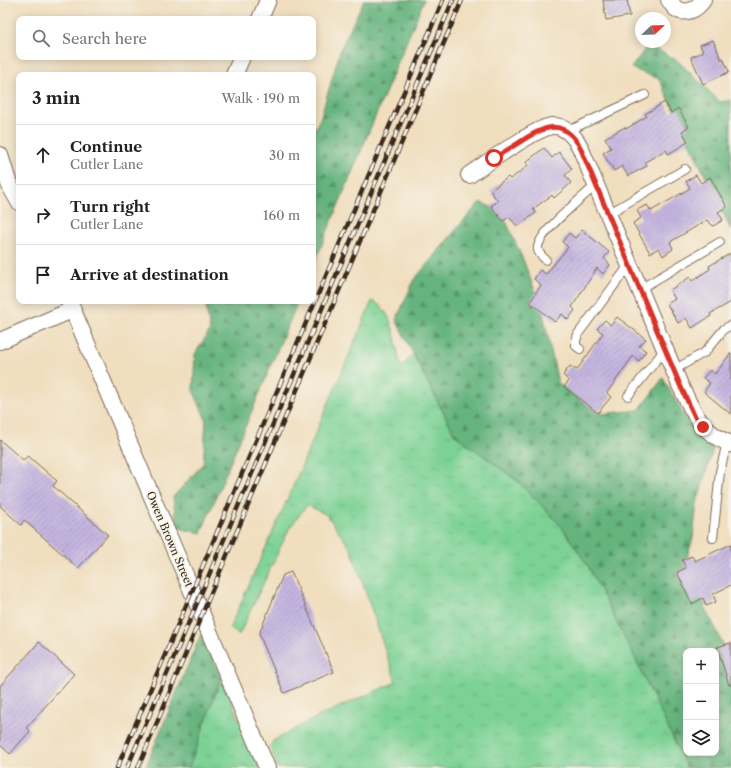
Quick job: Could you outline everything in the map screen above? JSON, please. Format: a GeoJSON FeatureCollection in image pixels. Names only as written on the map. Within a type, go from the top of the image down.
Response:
{"type":"FeatureCollection","features":[{"type":"Feature","properties":{"kind":"street"},"geometry":{"type":"LineString","coordinates":[[261,16],[268,0]]}},
{"type":"Feature","properties":{"kind":"street"},"geometry":{"type":"LineString","coordinates":[[669,0],[674,8],[682,12],[689,11],[697,7],[703,0]]}},
{"type":"Feature","properties":{"kind":"street"},"geometry":{"type":"LineString","coordinates":[[235,72],[241,60]]}},
{"type":"Feature","properties":{"kind":"street"},"geometry":{"type":"LineString","coordinates":[[469,175],[538,131],[552,126],[568,131],[576,138],[695,417],[703,427],[713,435],[729,443]]}},
{"type":"Feature","properties":{"kind":"street"},"geometry":{"type":"LineString","coordinates":[[0,155],[9,184],[16,197]]}},
{"type":"Feature","properties":{"kind":"street"},"geometry":{"type":"LineString","coordinates":[[0,341],[71,305]]}},
{"type":"Feature","properties":{"kind":"street","name":"Owen Brown Street"},"geometry":{"type":"LineString","coordinates":[[71,305],[267,768]]}},
{"type":"Feature","properties":{"kind":"lane"},"geometry":{"type":"LineString","coordinates":[[568,131],[645,95]]}},
{"type":"Feature","properties":{"kind":"lane"},"geometry":{"type":"LineString","coordinates":[[608,214],[686,169]]}},
{"type":"Feature","properties":{"kind":"lane"},"geometry":{"type":"LineString","coordinates":[[546,260],[538,252],[538,246],[542,238],[556,222],[596,185]]}},
{"type":"Feature","properties":{"kind":"lane"},"geometry":{"type":"LineString","coordinates":[[640,290],[720,242]]}},
{"type":"Feature","properties":{"kind":"lane"},"geometry":{"type":"LineString","coordinates":[[580,349],[576,346],[578,334],[630,264]]}},
{"type":"Feature","properties":{"kind":"lane"},"geometry":{"type":"LineString","coordinates":[[674,370],[705,352],[724,329],[731,324]]}},
{"type":"Feature","properties":{"kind":"lane"},"geometry":{"type":"LineString","coordinates":[[628,396],[665,349]]}},
{"type":"Feature","properties":{"kind":"lane"},"geometry":{"type":"LineString","coordinates":[[713,538],[720,472],[729,443]]}},
{"type":"Feature","properties":{"kind":"green space"},"geometry":{"type":"Polygon","coordinates":[[[364,0],[424,0],[316,259],[316,126],[320,119],[341,48],[364,0]]]}},
{"type":"Feature","properties":{"kind":"green space"},"geometry":{"type":"Polygon","coordinates":[[[646,48],[654,48],[678,61],[720,102],[731,100],[731,230],[659,79],[631,68],[646,48]]]}},
{"type":"Feature","properties":{"kind":"green space"},"geometry":{"type":"Polygon","coordinates":[[[480,202],[502,212],[524,262],[542,309],[558,383],[598,414],[639,410],[663,378],[682,412],[713,449],[697,503],[693,538],[685,564],[731,661],[731,768],[687,768],[635,658],[588,566],[561,526],[519,482],[455,435],[396,320],[414,280],[480,202]]]}},
{"type":"Feature","properties":{"kind":"green space"},"geometry":{"type":"Polygon","coordinates":[[[372,301],[380,305],[390,320],[396,340],[401,368],[413,354],[455,435],[519,482],[561,526],[588,566],[635,658],[687,768],[278,768],[270,748],[273,741],[321,715],[396,682],[351,549],[327,515],[307,505],[289,529],[239,635],[230,627],[288,498],[372,301]]]}},
{"type":"Feature","properties":{"kind":"green space"},"geometry":{"type":"Polygon","coordinates":[[[206,304],[297,304],[201,533],[177,528],[173,497],[203,464],[206,420],[193,390],[195,354],[210,330],[206,304]]]}},
{"type":"Feature","properties":{"kind":"green space"},"geometry":{"type":"Polygon","coordinates":[[[203,629],[221,678],[189,768],[145,768],[203,629]]]}},
{"type":"Feature","properties":{"kind":"green space"},"geometry":{"type":"Polygon","coordinates":[[[221,678],[261,768],[189,768],[221,678]]]}},
{"type":"Feature","properties":{"kind":"building"},"geometry":{"type":"Polygon","coordinates":[[[603,0],[627,0],[630,16],[606,20],[603,0]]]}},
{"type":"Feature","properties":{"kind":"building"},"geometry":{"type":"Polygon","coordinates":[[[713,40],[721,59],[723,58],[729,72],[703,84],[691,57],[703,52],[700,45],[713,40]]]}},
{"type":"Feature","properties":{"kind":"building"},"geometry":{"type":"Polygon","coordinates":[[[665,102],[671,113],[678,108],[689,127],[682,131],[688,142],[668,154],[666,150],[645,162],[647,166],[628,176],[622,166],[614,171],[603,153],[611,148],[605,138],[625,127],[626,129],[647,116],[645,114],[665,102]]]}},
{"type":"Feature","properties":{"kind":"building"},"geometry":{"type":"Polygon","coordinates":[[[544,148],[552,158],[559,152],[566,161],[572,169],[565,175],[571,183],[554,198],[552,195],[533,209],[536,213],[517,226],[509,217],[503,221],[491,206],[498,201],[490,191],[508,177],[510,179],[520,172],[528,165],[526,162],[544,148]]]}},
{"type":"Feature","properties":{"kind":"building"},"geometry":{"type":"Polygon","coordinates":[[[696,175],[701,183],[710,177],[727,207],[718,212],[723,220],[713,226],[707,220],[670,242],[673,249],[663,256],[659,248],[650,253],[633,223],[641,218],[637,210],[647,205],[651,211],[672,199],[690,188],[686,181],[696,175]]]}},
{"type":"Feature","properties":{"kind":"building"},"geometry":{"type":"Polygon","coordinates":[[[582,230],[609,252],[604,258],[610,265],[603,274],[597,268],[572,307],[575,310],[568,320],[562,314],[555,322],[530,302],[541,285],[534,279],[540,270],[546,274],[568,247],[562,242],[569,233],[575,238],[582,230]]]}},
{"type":"Feature","properties":{"kind":"building"},"geometry":{"type":"Polygon","coordinates":[[[731,253],[731,302],[710,314],[711,316],[692,328],[686,318],[678,323],[667,304],[675,299],[670,290],[690,277],[692,281],[710,269],[709,266],[731,253]]]}},
{"type":"Feature","properties":{"kind":"building"},"geometry":{"type":"Polygon","coordinates":[[[617,317],[646,339],[639,346],[646,351],[639,361],[633,356],[607,393],[611,397],[598,413],[564,387],[569,381],[563,375],[570,366],[577,370],[603,333],[597,329],[605,320],[611,325],[617,317]]]}},
{"type":"Feature","properties":{"kind":"building"},"geometry":{"type":"Polygon","coordinates":[[[731,353],[731,414],[704,392],[710,383],[703,378],[710,370],[715,374],[731,353]]]}},
{"type":"Feature","properties":{"kind":"building"},"geometry":{"type":"Polygon","coordinates":[[[0,440],[23,460],[28,456],[57,481],[53,486],[108,535],[78,568],[24,520],[21,525],[0,506],[0,440]]]}},
{"type":"Feature","properties":{"kind":"building"},"geometry":{"type":"Polygon","coordinates":[[[731,544],[731,585],[713,594],[716,602],[706,606],[703,598],[692,604],[677,572],[686,568],[682,560],[692,556],[695,561],[731,544]]]}},
{"type":"Feature","properties":{"kind":"building"},"geometry":{"type":"Polygon","coordinates":[[[291,572],[334,672],[284,693],[259,634],[283,575],[291,572]]]}},
{"type":"Feature","properties":{"kind":"building"},"geometry":{"type":"Polygon","coordinates":[[[39,642],[74,674],[27,727],[30,731],[10,754],[0,745],[0,686],[39,642]]]}},
{"type":"Feature","properties":{"kind":"building"},"geometry":{"type":"Polygon","coordinates":[[[731,643],[731,685],[729,685],[719,653],[719,648],[717,647],[731,643]]]}},
{"type":"Feature","properties":{"kind":"railway"},"geometry":{"type":"LineString","coordinates":[[316,299],[443,0]]}},
{"type":"Feature","properties":{"kind":"railway"},"geometry":{"type":"LineString","coordinates":[[127,768],[453,0]]}},
{"type":"Feature","properties":{"kind":"railway"},"geometry":{"type":"LineString","coordinates":[[138,768],[462,0]]}},
{"type":"Feature","properties":{"kind":"railway"},"geometry":{"type":"LineString","coordinates":[[117,768],[314,304]]}},
{"type":"Feature","properties":{"kind":"route"},"geometry":{"type":"LineString","coordinates":[[494,158],[538,131],[552,126],[568,131],[576,138],[680,385],[695,417],[703,427]]}}]}
